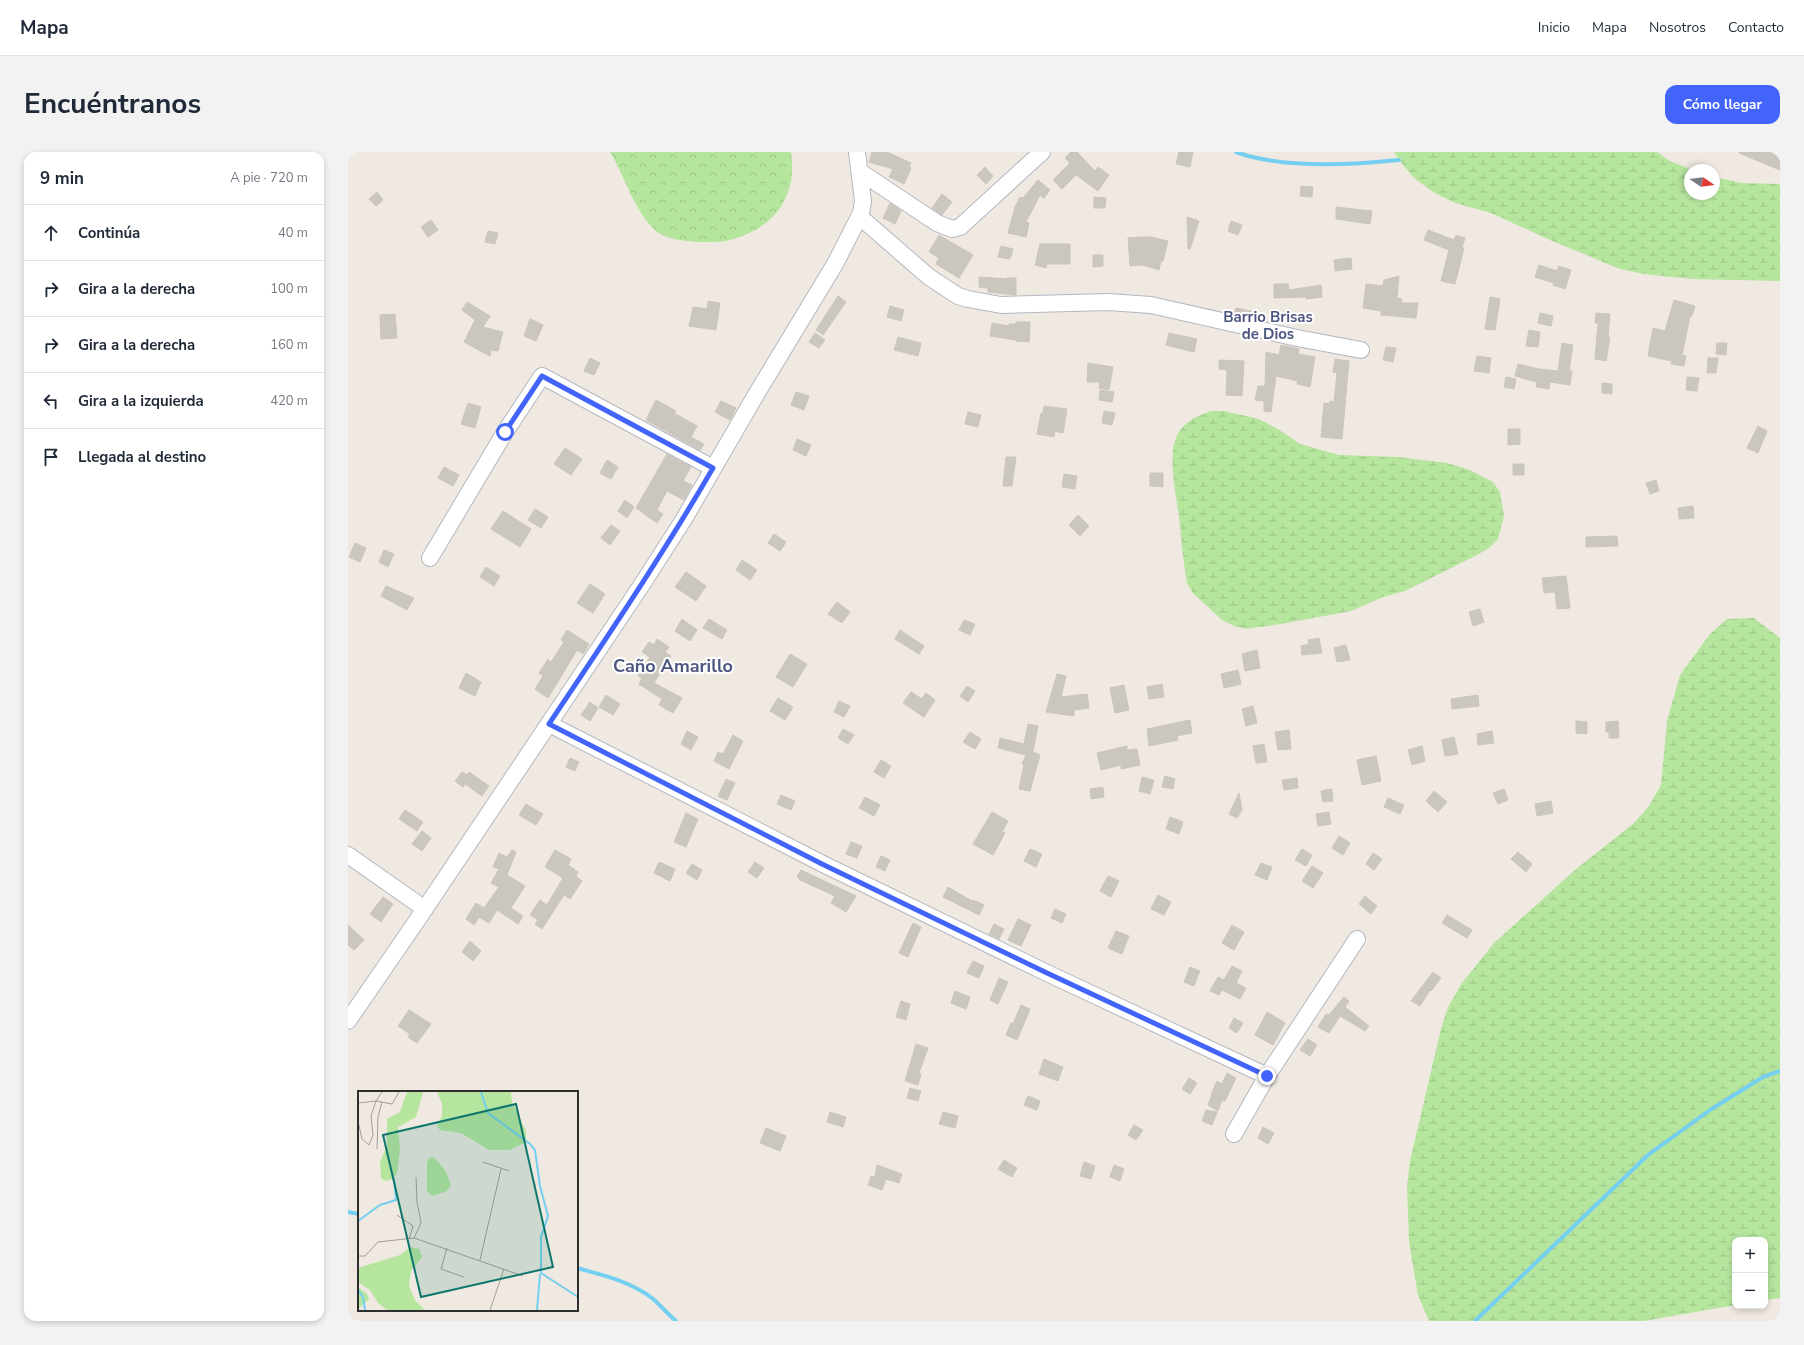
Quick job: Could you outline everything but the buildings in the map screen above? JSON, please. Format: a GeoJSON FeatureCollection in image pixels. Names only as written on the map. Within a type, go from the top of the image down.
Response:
{"type":"FeatureCollection","features":[{"type":"Feature","properties":{"kind":"street"},"geometry":{"type":"LineString","coordinates":[[348,1021],[425,909],[641,586],[684,519],[835,264],[860,217],[863,201],[857,152]]}},
{"type":"Feature","properties":{"kind":"street"},"geometry":{"type":"LineString","coordinates":[[859,170],[938,223],[952,229],[960,227],[1042,152]]}},
{"type":"Feature","properties":{"kind":"street"},"geometry":{"type":"LineString","coordinates":[[860,217],[929,277],[958,296],[968,299],[1001,305],[1108,302],[1151,305],[1297,338],[1362,350]]}},
{"type":"Feature","properties":{"kind":"street"},"geometry":{"type":"LineString","coordinates":[[430,558],[505,432],[542,376],[713,468]]}},
{"type":"Feature","properties":{"kind":"street"},"geometry":{"type":"LineString","coordinates":[[549,724],[822,864],[1047,973],[1267,1076]]}},
{"type":"Feature","properties":{"kind":"street"},"geometry":{"type":"LineString","coordinates":[[348,855],[425,909]]}},
{"type":"Feature","properties":{"kind":"street"},"geometry":{"type":"LineString","coordinates":[[1234,1134],[1267,1076],[1357,939]]}},
{"type":"Feature","properties":{"kind":"green space"},"geometry":{"type":"Polygon","coordinates":[[[610,152],[791,152],[791,182],[787,195],[772,218],[749,234],[721,242],[697,242],[682,240],[670,238],[660,234],[648,223],[636,204],[610,152]]]}},
{"type":"Feature","properties":{"kind":"green space"},"geometry":{"type":"Polygon","coordinates":[[[1394,152],[1657,152],[1670,161],[1684,167],[1684,200],[1720,200],[1720,178],[1741,183],[1780,184],[1780,281],[1692,279],[1644,274],[1620,269],[1550,240],[1491,213],[1455,203],[1433,192],[1414,178],[1394,152]]]}},
{"type":"Feature","properties":{"kind":"green space"},"geometry":{"type":"Polygon","coordinates":[[[1212,411],[1224,411],[1259,419],[1281,431],[1300,444],[1339,455],[1398,457],[1447,463],[1470,470],[1493,482],[1500,492],[1504,516],[1498,539],[1489,548],[1479,554],[1405,591],[1383,597],[1351,611],[1246,629],[1234,626],[1222,620],[1193,593],[1187,583],[1174,485],[1172,461],[1173,450],[1175,440],[1179,432],[1194,418],[1212,411]]]}},
{"type":"Feature","properties":{"kind":"green space"},"geometry":{"type":"Polygon","coordinates":[[[1754,618],[1780,638],[1780,1298],[1768,1300],[1768,1237],[1732,1237],[1732,1306],[1644,1321],[1429,1321],[1418,1295],[1409,1242],[1407,1186],[1410,1161],[1441,1029],[1448,1007],[1462,983],[1494,943],[1575,870],[1633,824],[1649,806],[1661,785],[1667,721],[1680,675],[1710,634],[1727,619],[1754,618]]]}},
{"type":"Feature","properties":{"kind":"waterway"},"geometry":{"type":"LineString","coordinates":[[1236,152],[1274,161],[1295,163],[1338,164],[1399,160]]}},
{"type":"Feature","properties":{"kind":"waterway"},"geometry":{"type":"LineString","coordinates":[[1475,1321],[1648,1155],[1710,1110],[1763,1077],[1780,1071]]}},
{"type":"Feature","properties":{"kind":"waterway"},"geometry":{"type":"LineString","coordinates":[[348,1212],[358,1214]]}},
{"type":"Feature","properties":{"kind":"waterway"},"geometry":{"type":"LineString","coordinates":[[578,1268],[616,1279],[635,1287],[652,1298],[676,1321]]}},
{"type":"Feature","properties":{"kind":"district","name":"Barrio Brisas de Dios"},"geometry":{"type":"Point","coordinates":[1268,326]}},
{"type":"Feature","properties":{"kind":"district","name":"Caño Amarillo"},"geometry":{"type":"Point","coordinates":[673,666]}},
{"type":"Feature","properties":{"kind":"route"},"geometry":{"type":"LineString","coordinates":[[505,432],[542,376],[713,468],[684,519],[549,724],[822,864],[1047,973],[1267,1076]]}}]}
